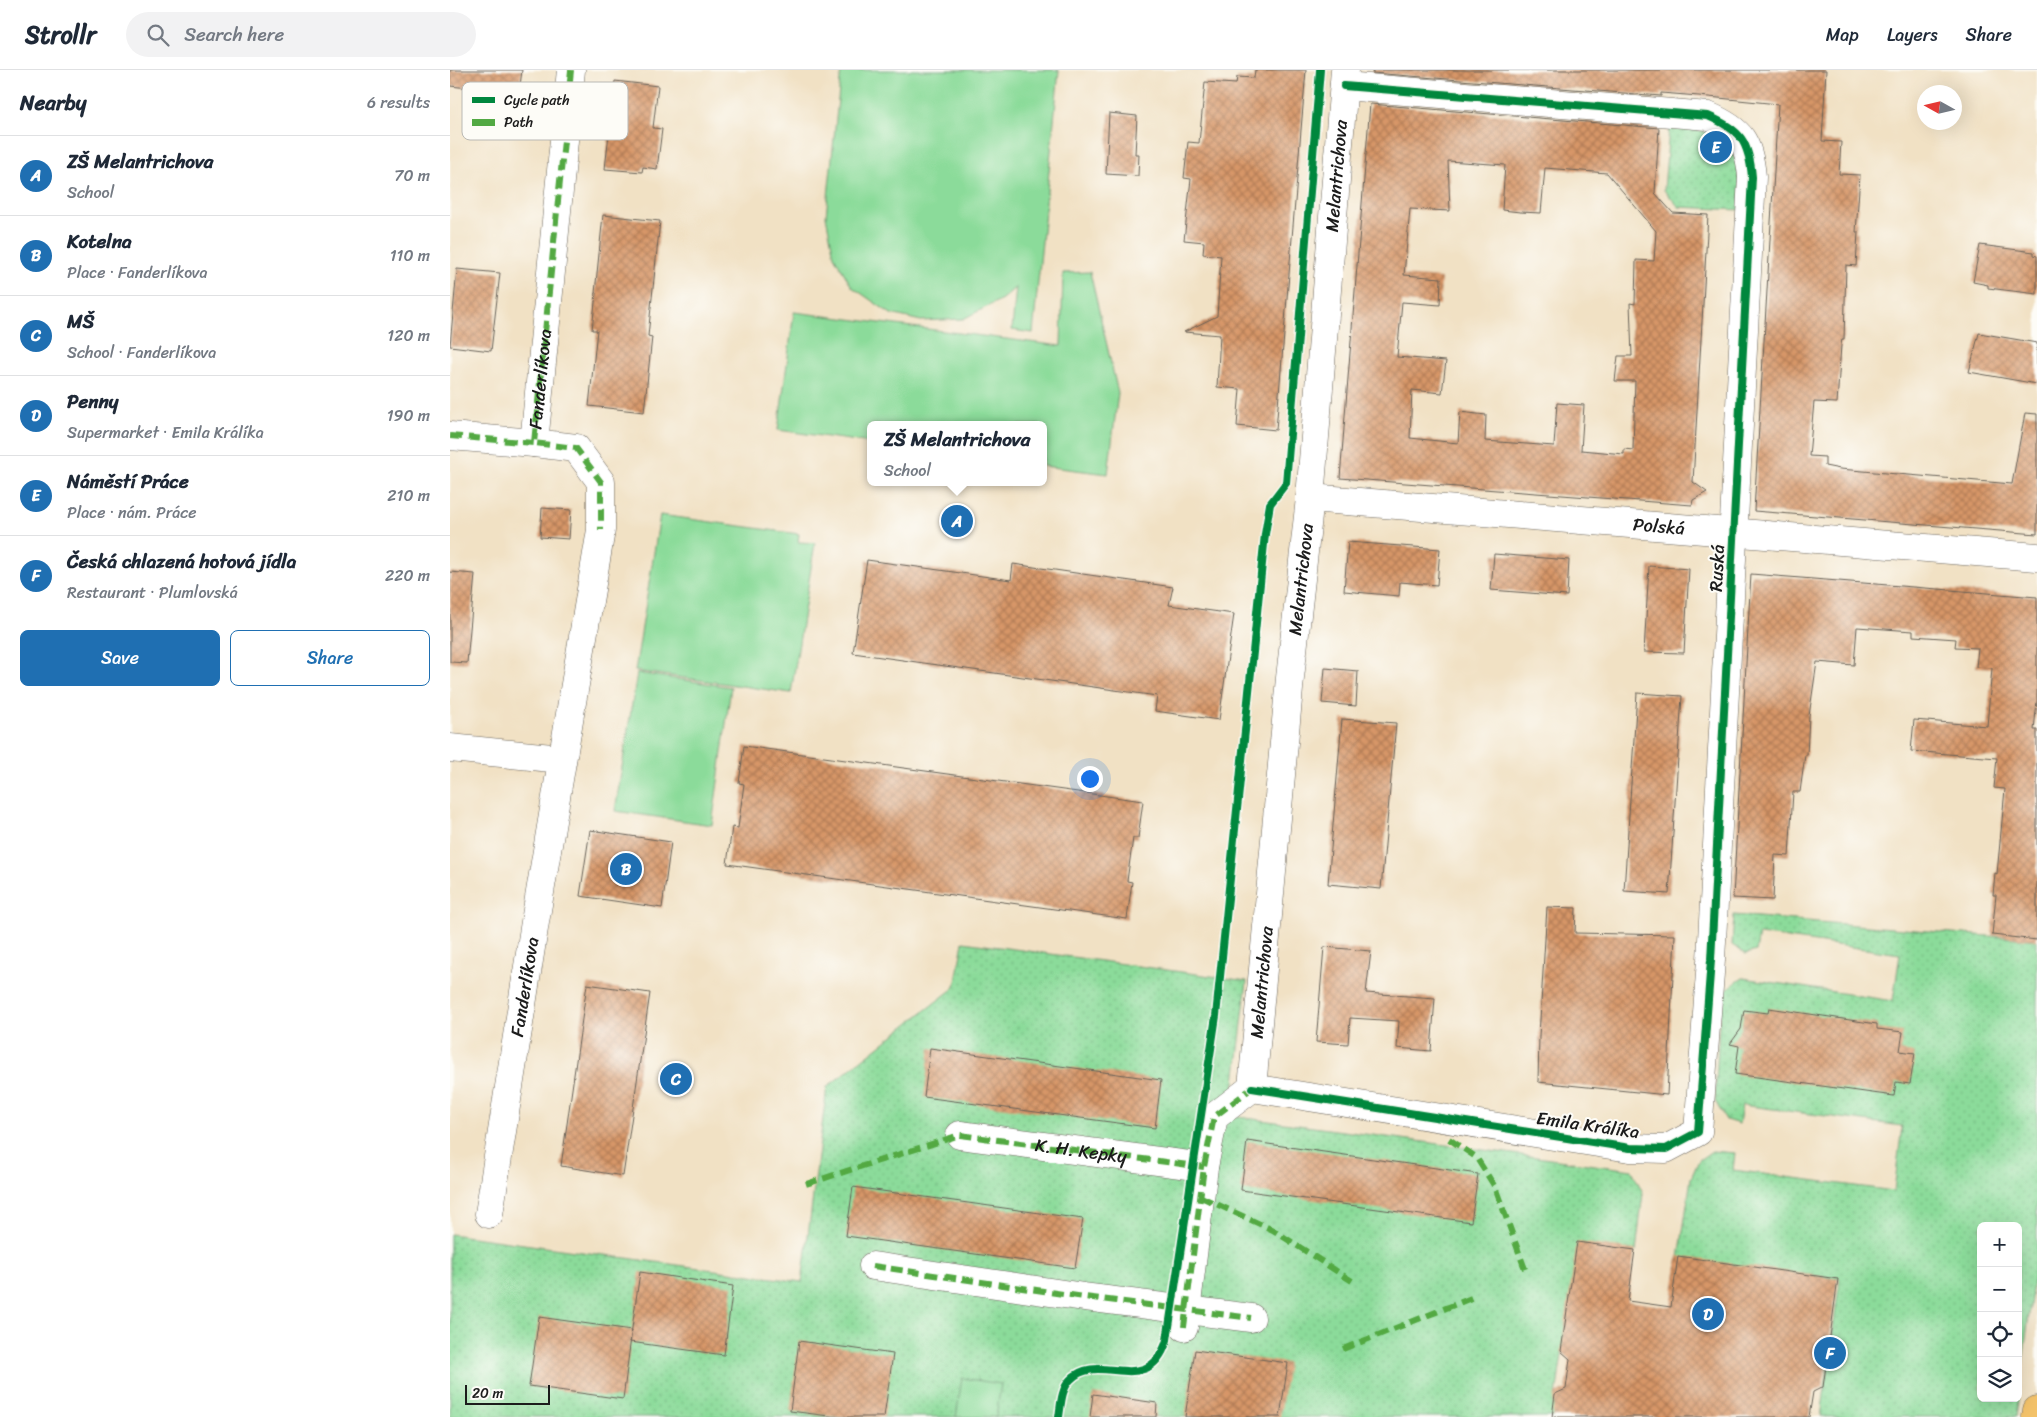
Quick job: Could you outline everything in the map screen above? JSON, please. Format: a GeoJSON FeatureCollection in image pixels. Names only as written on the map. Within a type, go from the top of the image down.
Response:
{"type":"FeatureCollection","features":[{"type":"Feature","properties":{"kind":"main road"},"geometry":{"type":"LineString","coordinates":[[2036,1417],[2037,1410]]}},
{"type":"Feature","properties":{"kind":"street","name":"Ruská"},"geometry":{"type":"LineString","coordinates":[[1345,78],[1708,116],[1727,124],[1739,135],[1750,155],[1752,177],[1750,224],[1713,913]]}},
{"type":"Feature","properties":{"kind":"street","name":"Melantrichova"},"geometry":{"type":"LineString","coordinates":[[1252,1088],[1289,687],[1310,498],[1345,78]]}},
{"type":"Feature","properties":{"kind":"street","name":"Fanderlíkova"},"geometry":{"type":"LineString","coordinates":[[489,1214],[601,530],[601,482],[576,448],[534,443],[564,140]]}},
{"type":"Feature","properties":{"kind":"street"},"geometry":{"type":"LineString","coordinates":[[450,436],[534,443]]}},
{"type":"Feature","properties":{"kind":"street","name":"Polská"},"geometry":{"type":"LineString","coordinates":[[1310,498],[2037,557]]}},
{"type":"Feature","properties":{"kind":"street"},"geometry":{"type":"LineString","coordinates":[[450,748],[562,759]]}},
{"type":"Feature","properties":{"kind":"street","name":"Emila Králíka"},"geometry":{"type":"LineString","coordinates":[[1252,1088],[1630,1148],[1666,1149],[1698,1132],[1713,913]]}},
{"type":"Feature","properties":{"kind":"street"},"geometry":{"type":"LineString","coordinates":[[1185,1318],[1204,1167],[1214,1117],[1252,1088]]}},
{"type":"Feature","properties":{"kind":"street","name":"K. H. Kepky"},"geometry":{"type":"LineString","coordinates":[[960,1135],[1204,1167]]}},
{"type":"Feature","properties":{"kind":"street"},"geometry":{"type":"LineString","coordinates":[[872,1266],[1084,1297],[1185,1318],[1251,1318]]}},
{"type":"Feature","properties":{"kind":"green space"},"geometry":{"type":"Polygon","coordinates":[[[841,70],[1059,70],[1033,333],[1012,330],[1016,287],[1002,299],[963,319],[921,321],[891,314],[852,287],[834,256],[826,216],[841,70]]]}},
{"type":"Feature","properties":{"kind":"green space"},"geometry":{"type":"Polygon","coordinates":[[[1669,128],[1707,132],[1722,140],[1729,148],[1734,157],[1739,178],[1740,210],[1679,207],[1664,190],[1669,128]]]}},
{"type":"Feature","properties":{"kind":"green space"},"geometry":{"type":"Polygon","coordinates":[[[1090,272],[1118,393],[1108,474],[1047,466],[1047,421],[867,421],[867,442],[778,430],[794,312],[1061,346],[1063,273],[1090,272]]]}},
{"type":"Feature","properties":{"kind":"green space"},"geometry":{"type":"Polygon","coordinates":[[[660,515],[799,534],[798,542],[815,543],[791,693],[635,671],[660,515]]]}},
{"type":"Feature","properties":{"kind":"green space"},"geometry":{"type":"Polygon","coordinates":[[[637,673],[731,687],[712,825],[615,811],[637,673]]]}},
{"type":"Feature","properties":{"kind":"green space"},"geometry":{"type":"Polygon","coordinates":[[[1734,915],[2037,940],[2037,1251],[2022,1370],[2022,1222],[1977,1222],[1977,1402],[2018,1402],[2016,1417],[1821,1417],[1840,1279],[1679,1258],[1691,1178],[1699,1160],[1712,1151],[1735,1153],[1733,1170],[1894,1191],[1902,1126],[1742,1105],[1739,1124],[1726,1120],[1715,1101],[1720,1008],[1726,989],[1743,978],[1893,1001],[1900,954],[1759,934],[1756,951],[1746,954],[1732,945],[1734,915]]]}},
{"type":"Feature","properties":{"kind":"green space"},"geometry":{"type":"Polygon","coordinates":[[[963,942],[1247,981],[1231,1116],[1632,1170],[1643,1193],[1636,1251],[1578,1244],[1553,1417],[450,1417],[450,1234],[802,1282],[827,1087],[955,987],[963,942]]]}},
{"type":"Feature","properties":{"kind":"green space"},"geometry":{"type":"Polygon","coordinates":[[[962,1378],[1001,1384],[996,1417],[956,1417],[962,1378]]]}},
{"type":"Feature","properties":{"kind":"building"},"geometry":{"type":"Polygon","coordinates":[[[450,70],[522,70],[520,82],[462,82],[462,87],[450,86],[450,70]]]}},
{"type":"Feature","properties":{"kind":"building"},"geometry":{"type":"Polygon","coordinates":[[[1255,70],[1306,70],[1276,430],[1237,426],[1240,389],[1217,387],[1220,335],[1184,332],[1217,316],[1221,256],[1203,254],[1204,242],[1184,240],[1191,179],[1184,178],[1188,142],[1199,143],[1205,82],[1236,84],[1237,77],[1254,78],[1255,70]]]}},
{"type":"Feature","properties":{"kind":"building"},"geometry":{"type":"Polygon","coordinates":[[[1373,70],[1826,70],[1822,141],[1841,142],[1839,174],[1860,175],[1856,232],[1858,232],[1856,266],[1846,265],[1844,339],[1842,339],[1841,345],[1837,403],[1814,402],[1809,456],[1825,457],[1825,466],[1840,469],[2012,484],[2025,413],[2037,414],[2037,534],[1754,511],[1778,104],[1661,93],[1661,96],[1372,73],[1373,70]]]}},
{"type":"Feature","properties":{"kind":"building"},"geometry":{"type":"Polygon","coordinates":[[[628,83],[658,86],[653,128],[662,129],[657,169],[643,167],[642,172],[605,169],[608,140],[628,140],[628,83]]]}},
{"type":"Feature","properties":{"kind":"building"},"geometry":{"type":"Polygon","coordinates":[[[1370,104],[1659,128],[1655,193],[1673,213],[1708,215],[1693,482],[1707,492],[1693,500],[1692,505],[1340,478],[1370,104]],[[1448,161],[1450,211],[1410,209],[1404,275],[1441,278],[1440,305],[1402,302],[1397,357],[1446,361],[1442,393],[1412,390],[1410,438],[1458,443],[1460,412],[1486,415],[1485,441],[1554,446],[1557,403],[1584,405],[1581,450],[1624,454],[1624,449],[1633,450],[1635,381],[1615,381],[1618,356],[1632,356],[1630,303],[1635,304],[1636,260],[1654,261],[1656,231],[1607,173],[1545,168],[1541,213],[1502,210],[1505,165],[1448,161]]]}},
{"type":"Feature","properties":{"kind":"building"},"geometry":{"type":"Polygon","coordinates":[[[1109,113],[1137,116],[1135,154],[1139,154],[1138,176],[1106,174],[1109,113]]]}},
{"type":"Feature","properties":{"kind":"building"},"geometry":{"type":"Polygon","coordinates":[[[603,215],[660,221],[648,336],[652,337],[644,412],[589,406],[597,330],[592,330],[603,215]]]}},
{"type":"Feature","properties":{"kind":"building"},"geometry":{"type":"Polygon","coordinates":[[[1980,245],[2034,252],[2034,255],[2037,256],[2037,294],[1988,288],[1988,285],[1973,282],[1980,245]]]}},
{"type":"Feature","properties":{"kind":"building"},"geometry":{"type":"Polygon","coordinates":[[[457,269],[500,273],[491,351],[450,346],[457,269]]]}},
{"type":"Feature","properties":{"kind":"building"},"geometry":{"type":"Polygon","coordinates":[[[1979,333],[2037,343],[2037,384],[1969,372],[1979,333]]]}},
{"type":"Feature","properties":{"kind":"building"},"geometry":{"type":"Polygon","coordinates":[[[542,508],[571,510],[569,539],[540,537],[542,508]]]}},
{"type":"Feature","properties":{"kind":"building"},"geometry":{"type":"Polygon","coordinates":[[[1348,542],[1440,549],[1437,585],[1400,582],[1399,596],[1344,591],[1348,542]]]}},
{"type":"Feature","properties":{"kind":"building"},"geometry":{"type":"Polygon","coordinates":[[[1494,554],[1569,560],[1567,596],[1491,590],[1494,554]]]}},
{"type":"Feature","properties":{"kind":"building"},"geometry":{"type":"Polygon","coordinates":[[[867,560],[1011,580],[1013,564],[1173,587],[1169,605],[1234,614],[1219,720],[1155,711],[1157,696],[853,653],[867,560]]]}},
{"type":"Feature","properties":{"kind":"building"},"geometry":{"type":"Polygon","coordinates":[[[1649,566],[1689,569],[1684,653],[1644,652],[1649,566]]]}},
{"type":"Feature","properties":{"kind":"building"},"geometry":{"type":"Polygon","coordinates":[[[450,572],[475,574],[467,663],[450,662],[450,572]]]}},
{"type":"Feature","properties":{"kind":"building"},"geometry":{"type":"Polygon","coordinates":[[[1751,574],[2037,597],[2037,701],[2034,730],[2037,730],[2037,940],[1992,935],[1996,895],[1993,895],[1995,873],[1997,874],[2005,789],[1994,788],[1997,758],[1911,751],[1914,720],[1987,726],[1992,668],[1976,667],[1978,648],[1955,647],[1956,639],[1913,636],[1913,631],[1857,627],[1854,665],[1817,662],[1809,716],[1807,755],[1805,755],[1800,792],[1793,792],[1789,856],[1775,855],[1773,900],[1733,898],[1751,574]]]}},
{"type":"Feature","properties":{"kind":"building"},"geometry":{"type":"Polygon","coordinates":[[[1325,668],[1358,671],[1356,706],[1322,703],[1325,668]]]}},
{"type":"Feature","properties":{"kind":"building"},"geometry":{"type":"Polygon","coordinates":[[[1637,693],[1682,696],[1669,894],[1624,891],[1637,693]]]}},
{"type":"Feature","properties":{"kind":"building"},"geometry":{"type":"Polygon","coordinates":[[[1342,719],[1396,723],[1381,889],[1328,884],[1342,719]]]}},
{"type":"Feature","properties":{"kind":"building"},"geometry":{"type":"Polygon","coordinates":[[[744,746],[1143,801],[1138,838],[1133,838],[1127,881],[1132,882],[1127,919],[727,864],[732,827],[738,828],[744,784],[739,783],[744,746]]]}},
{"type":"Feature","properties":{"kind":"building"},"geometry":{"type":"Polygon","coordinates":[[[590,830],[671,842],[662,908],[580,896],[590,830]]]}},
{"type":"Feature","properties":{"kind":"building"},"geometry":{"type":"Polygon","coordinates":[[[1547,907],[1576,908],[1575,933],[1675,935],[1667,1095],[1538,1082],[1547,907]]]}},
{"type":"Feature","properties":{"kind":"building"},"geometry":{"type":"Polygon","coordinates":[[[1324,947],[1371,951],[1366,993],[1435,998],[1431,1051],[1397,1048],[1399,1021],[1350,1018],[1348,1044],[1316,1042],[1324,947]]]}},
{"type":"Feature","properties":{"kind":"building"},"geometry":{"type":"Polygon","coordinates":[[[587,984],[650,993],[623,1176],[561,1166],[587,984]]]}},
{"type":"Feature","properties":{"kind":"building"},"geometry":{"type":"Polygon","coordinates":[[[1769,1008],[1877,1024],[1877,1029],[1903,1032],[1900,1051],[1915,1053],[1910,1084],[1896,1082],[1894,1096],[1735,1074],[1739,1046],[1730,1044],[1741,1029],[1744,1010],[1768,1013],[1769,1008]]]}},
{"type":"Feature","properties":{"kind":"building"},"geometry":{"type":"Polygon","coordinates":[[[930,1048],[1161,1080],[1155,1128],[924,1097],[930,1048]]]}},
{"type":"Feature","properties":{"kind":"building"},"geometry":{"type":"Polygon","coordinates":[[[1247,1141],[1478,1174],[1471,1222],[1241,1190],[1247,1141]]]}},
{"type":"Feature","properties":{"kind":"building"},"geometry":{"type":"Polygon","coordinates":[[[853,1187],[1083,1219],[1075,1268],[846,1236],[853,1187]]]}},
{"type":"Feature","properties":{"kind":"building"},"geometry":{"type":"Polygon","coordinates":[[[1577,1242],[1635,1250],[1628,1301],[1671,1307],[1678,1256],[1838,1279],[1823,1387],[1813,1392],[1809,1417],[1552,1417],[1555,1394],[1566,1389],[1570,1359],[1561,1351],[1577,1242]]]}},
{"type":"Feature","properties":{"kind":"building"},"geometry":{"type":"Polygon","coordinates":[[[640,1272],[733,1286],[724,1355],[630,1342],[640,1272]]]}},
{"type":"Feature","properties":{"kind":"building"},"geometry":{"type":"Polygon","coordinates":[[[539,1317],[632,1330],[623,1399],[529,1386],[539,1317]]]}},
{"type":"Feature","properties":{"kind":"building"},"geometry":{"type":"Polygon","coordinates":[[[799,1341],[893,1354],[884,1417],[837,1417],[790,1411],[799,1341]]]}},
{"type":"Feature","properties":{"kind":"building"},"geometry":{"type":"Polygon","coordinates":[[[1195,1350],[1288,1363],[1280,1417],[1185,1417],[1195,1350]]]}},
{"type":"Feature","properties":{"kind":"building"},"geometry":{"type":"Polygon","coordinates":[[[1093,1394],[1157,1403],[1156,1417],[1090,1417],[1093,1394]]]}},
{"type":"Feature","properties":{"kind":"marked path"},"geometry":{"type":"LineString","coordinates":[[570,82],[571,70]]}},
{"type":"Feature","properties":{"kind":"marked path"},"geometry":{"type":"LineString","coordinates":[[564,140],[534,443],[576,448],[601,482],[601,530]]}},
{"type":"Feature","properties":{"kind":"marked path"},"geometry":{"type":"LineString","coordinates":[[450,436],[534,443]]}},
{"type":"Feature","properties":{"kind":"marked path"},"geometry":{"type":"LineString","coordinates":[[1184,1327],[1204,1167],[1214,1117],[1252,1088]]}},
{"type":"Feature","properties":{"kind":"marked path"},"geometry":{"type":"LineString","coordinates":[[806,1184],[960,1135],[1204,1167]]}},
{"type":"Feature","properties":{"kind":"marked path"},"geometry":{"type":"LineString","coordinates":[[1449,1139],[1476,1157],[1495,1187],[1525,1269]]}},
{"type":"Feature","properties":{"kind":"marked path"},"geometry":{"type":"LineString","coordinates":[[1201,1197],[1273,1230],[1352,1281]]}},
{"type":"Feature","properties":{"kind":"marked path"},"geometry":{"type":"LineString","coordinates":[[873,1266],[1084,1297],[1251,1318]]}},
{"type":"Feature","properties":{"kind":"marked path"},"geometry":{"type":"LineString","coordinates":[[1343,1349],[1474,1297]]}},
{"type":"Feature","properties":{"kind":"cycle path"},"geometry":{"type":"LineString","coordinates":[[1059,1417],[1063,1393],[1070,1380],[1082,1372],[1095,1369],[1136,1371],[1148,1367],[1159,1358],[1167,1340],[1216,1016],[1265,534],[1270,504],[1286,483],[1320,70]]}},
{"type":"Feature","properties":{"kind":"cycle path"},"geometry":{"type":"LineString","coordinates":[[1252,1088],[1630,1148],[1666,1149],[1698,1132],[1711,960],[1752,177],[1751,165],[1745,146],[1736,132],[1708,116],[1344,86]]}},
{"type":"Feature","properties":{"kind":"place","name":"Náměstí Práce"},"geometry":{"type":"Point","coordinates":[1716,147]}},
{"type":"Feature","properties":{"kind":"place","name":"ZŠ Melantrichova"},"geometry":{"type":"Point","coordinates":[957,521]}},
{"type":"Feature","properties":{"kind":"place","name":"Kotelna"},"geometry":{"type":"Point","coordinates":[626,869]}},
{"type":"Feature","properties":{"kind":"place","name":"MŠ"},"geometry":{"type":"Point","coordinates":[676,1079]}},
{"type":"Feature","properties":{"kind":"place","name":"Penny"},"geometry":{"type":"Point","coordinates":[1708,1314]}},
{"type":"Feature","properties":{"kind":"place","name":"Česká chlazená hotová jídla"},"geometry":{"type":"Point","coordinates":[1830,1353]}}]}
